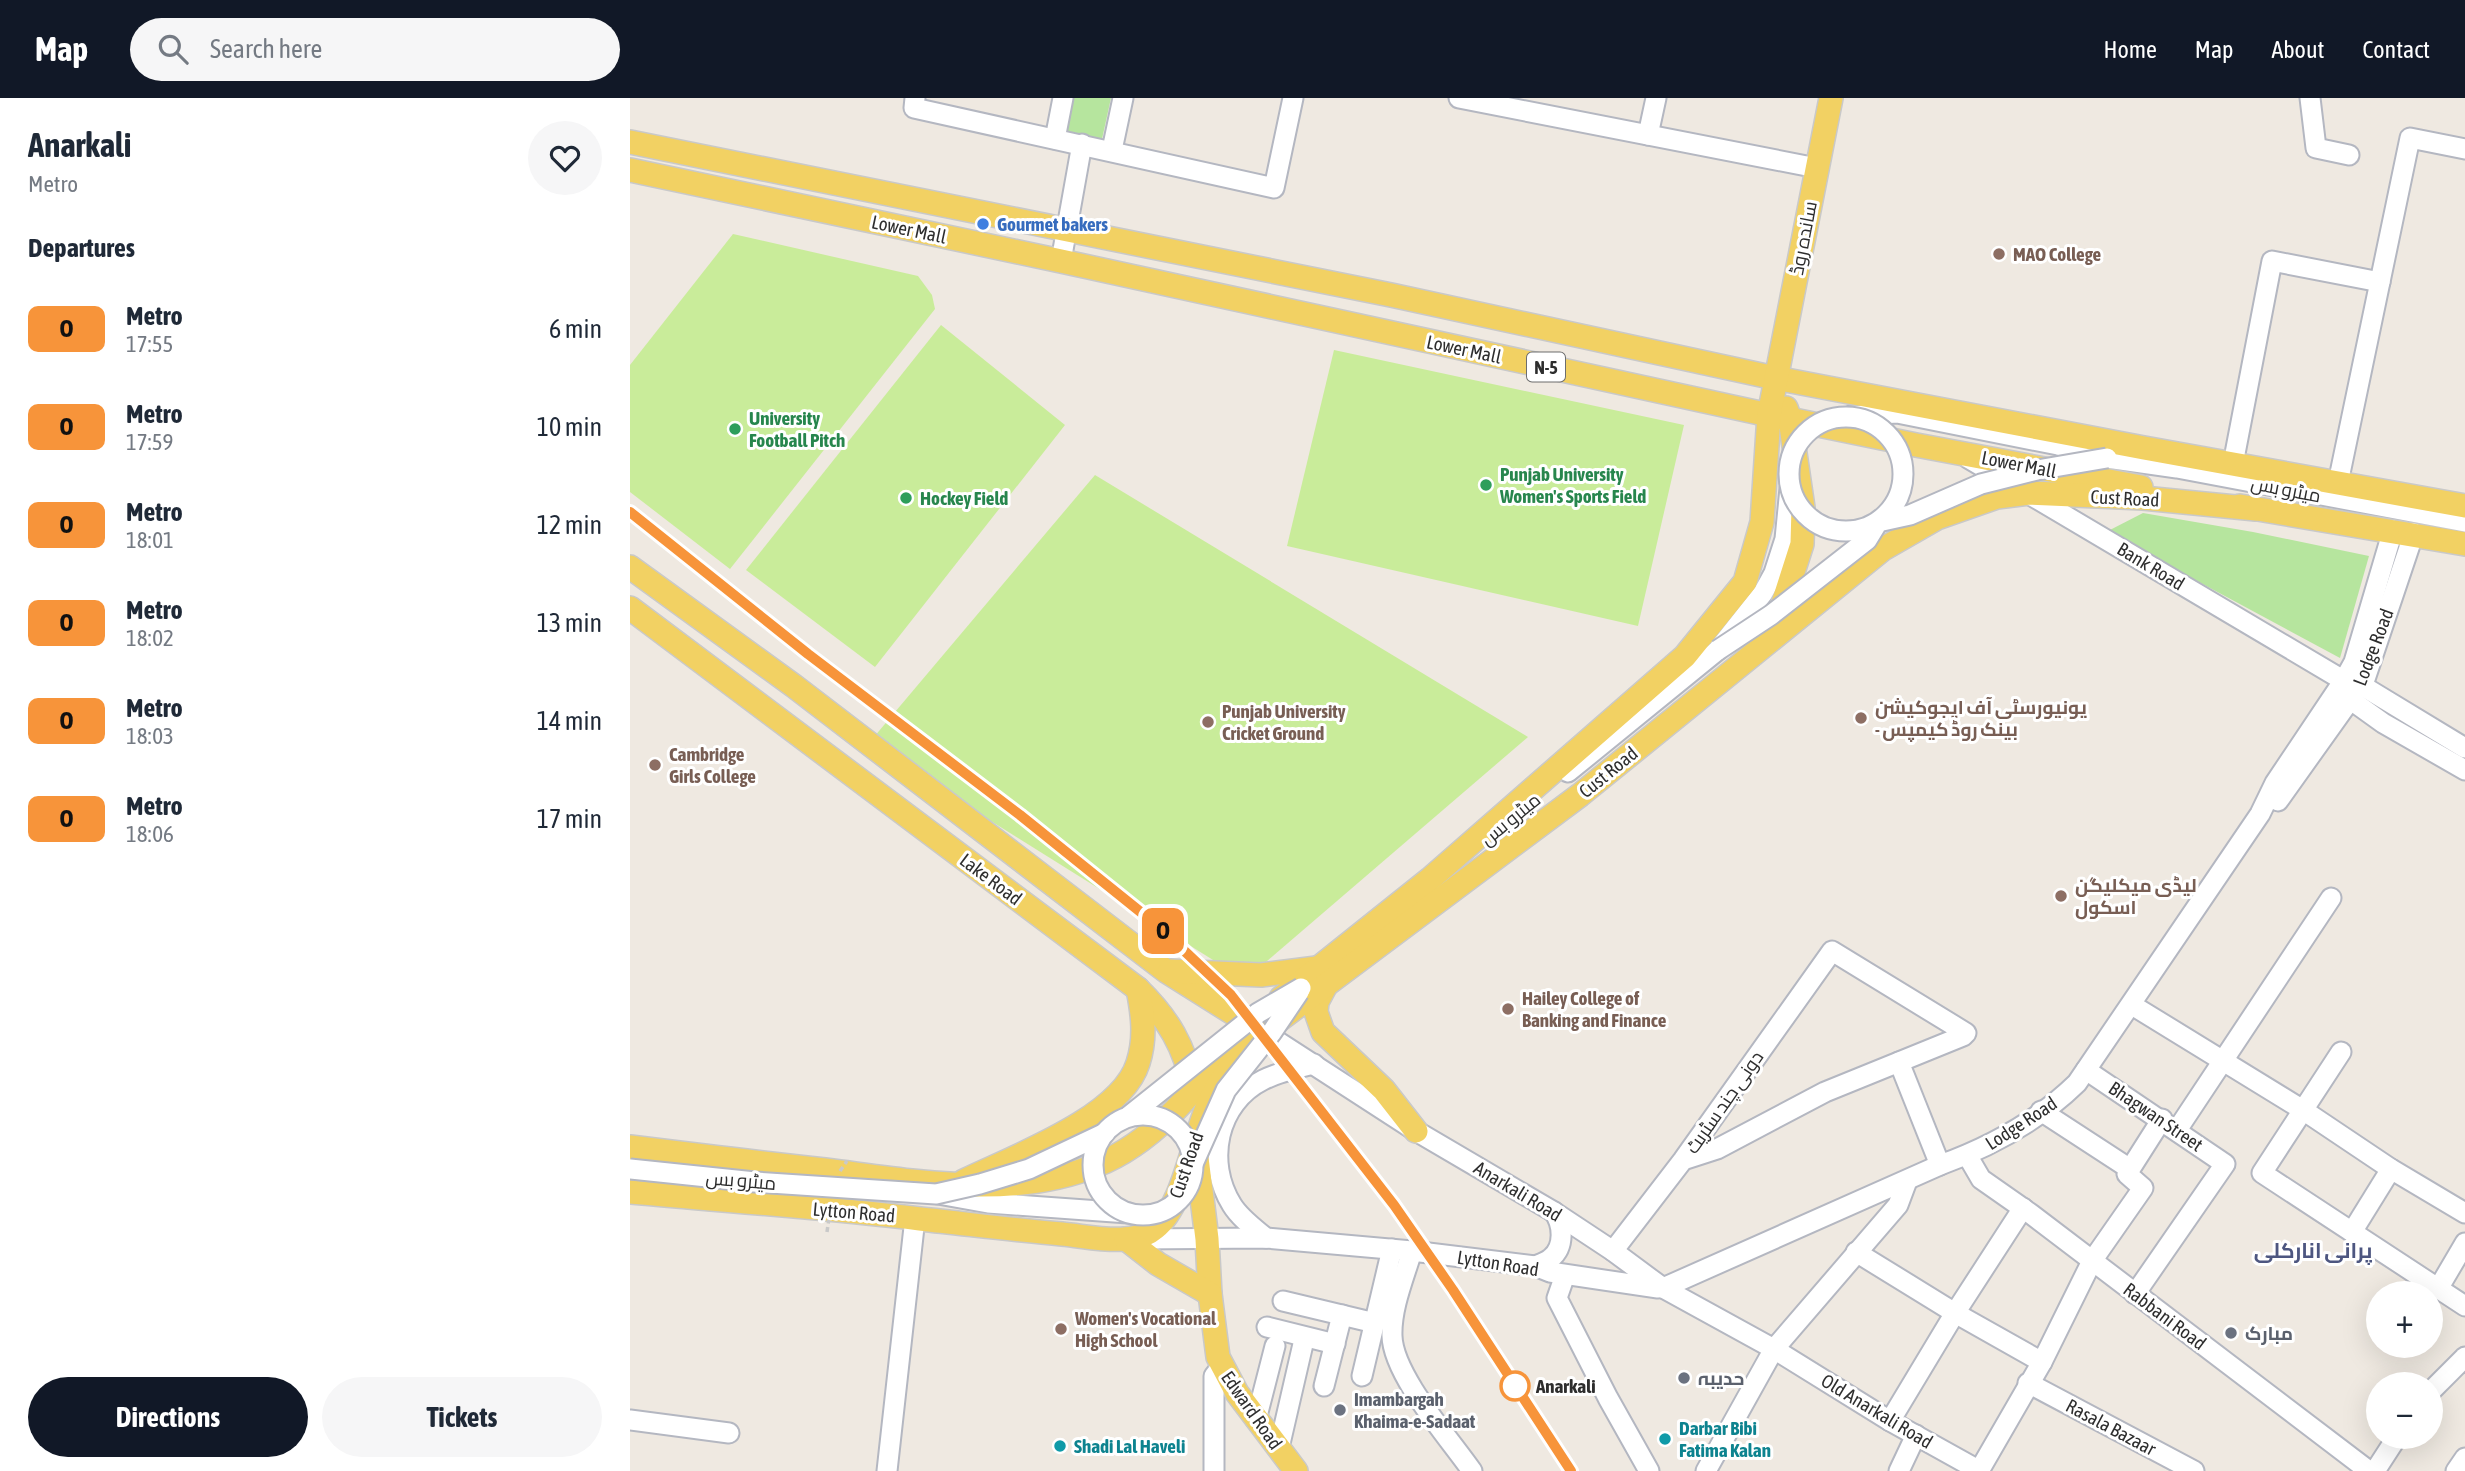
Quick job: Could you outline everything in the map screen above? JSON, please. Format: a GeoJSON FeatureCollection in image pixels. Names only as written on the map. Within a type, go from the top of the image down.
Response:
{"type":"FeatureCollection","features":[{"type":"Feature","properties":{"kind":"main road","name":"ساندہ روڈ"},"geometry":{"type":"LineString","coordinates":[[1775,379],[1831,98]]}},
{"type":"Feature","properties":{"kind":"main road","name":"Lower Mall"},"geometry":{"type":"LineString","coordinates":[[630,142],[1391,295],[1775,379],[2465,506]]}},
{"type":"Feature","properties":{"kind":"main road","name":"Lower Mall"},"geometry":{"type":"LineString","coordinates":[[630,170],[1779,417],[2256,509],[2465,544]]}},
{"type":"Feature","properties":{"kind":"main road"},"geometry":{"type":"LineString","coordinates":[[1769,642],[1790,586],[1801,544],[1803,508],[1779,417],[1775,379]]}},
{"type":"Feature","properties":{"kind":"main road","name":"Cust Road"},"geometry":{"type":"LineString","coordinates":[[1323,977],[1430,879],[1685,656],[1745,582],[1762,522],[1779,417]]}},
{"type":"Feature","properties":{"kind":"main road","name":"Cust Road"},"geometry":{"type":"LineString","coordinates":[[927,1188],[959,1184],[1023,1184],[1059,1178],[1099,1164],[1130,1148],[1158,1126],[1256,1027],[1580,795],[1883,549],[1937,518],[1997,497],[2029,493],[2143,498],[2256,509]]}},
{"type":"Feature","properties":{"kind":"main road"},"geometry":{"type":"LineString","coordinates":[[630,567],[794,686],[1167,971],[1256,1027]]}},
{"type":"Feature","properties":{"kind":"main road","name":"Lake Road"},"geometry":{"type":"LineString","coordinates":[[630,608],[1139,989],[1168,1023],[1180,1043],[1193,1089],[1195,1138],[1218,1357]]}},
{"type":"Feature","properties":{"kind":"main road"},"geometry":{"type":"LineString","coordinates":[[1167,971],[1323,977],[1316,1012],[1323,1032],[1384,1090],[1416,1131]]}},
{"type":"Feature","properties":{"kind":"main road"},"geometry":{"type":"LineString","coordinates":[[959,1184],[1051,1139],[1099,1112],[1118,1097],[1131,1079],[1143,1041],[1139,989]]}},
{"type":"Feature","properties":{"kind":"main road","name":"Cust Road"},"geometry":{"type":"LineString","coordinates":[[1077,1236],[1126,1239],[1145,1235],[1167,1217],[1182,1183],[1209,1102],[1241,1055],[1256,1027]]}},
{"type":"Feature","properties":{"kind":"main road","name":"Lytton Road"},"geometry":{"type":"LineString","coordinates":[[630,1147],[927,1188]]}},
{"type":"Feature","properties":{"kind":"main road","name":"Lytton Road"},"geometry":{"type":"LineString","coordinates":[[630,1192],[1077,1236]]}},
{"type":"Feature","properties":{"kind":"main road"},"geometry":{"type":"LineString","coordinates":[[1126,1239],[1158,1264],[1210,1294]]}},
{"type":"Feature","properties":{"kind":"main road","name":"Edward Road"},"geometry":{"type":"LineString","coordinates":[[1218,1357],[1256,1420],[1296,1471]]}},
{"type":"Feature","properties":{"kind":"street"},"geometry":{"type":"LineString","coordinates":[[915,98],[914,108],[1274,188],[1293,98]]}},
{"type":"Feature","properties":{"kind":"street"},"geometry":{"type":"LineString","coordinates":[[1055,139],[1063,98]]}},
{"type":"Feature","properties":{"kind":"street"},"geometry":{"type":"LineString","coordinates":[[1112,150],[1123,98]]}},
{"type":"Feature","properties":{"kind":"street"},"geometry":{"type":"LineString","coordinates":[[1459,98],[1817,168]]}},
{"type":"Feature","properties":{"kind":"street"},"geometry":{"type":"LineString","coordinates":[[1648,135],[1656,98]]}},
{"type":"Feature","properties":{"kind":"street"},"geometry":{"type":"LineString","coordinates":[[2310,98],[2316,148],[2349,155]]}},
{"type":"Feature","properties":{"kind":"street"},"geometry":{"type":"LineString","coordinates":[[2338,483],[2410,138],[2465,149]]}},
{"type":"Feature","properties":{"kind":"street"},"geometry":{"type":"LineString","coordinates":[[1061,261],[1082,144]]}},
{"type":"Feature","properties":{"kind":"street"},"geometry":{"type":"LineString","coordinates":[[2233,464],[2272,261],[2380,282]]}},
{"type":"Feature","properties":{"kind":"street","name":"میٹرو بس"},"geometry":{"type":"LineString","coordinates":[[1718,650],[1763,593],[1774,573],[1785,539],[1790,488],[1788,470],[1793,452],[1802,436],[1833,417],[1897,413],[2058,445],[2107,458],[2177,468],[2465,522]]}},
{"type":"Feature","properties":{"kind":"street","name":"میٹرو بس"},"geometry":{"type":"LineString","coordinates":[[927,1188],[1029,1169],[1105,1133],[1258,1013],[1301,988],[1718,650],[1771,615],[1867,540],[1900,494],[1904,477],[1902,459],[1895,443],[1883,429],[1868,420],[1851,416]]}},
{"type":"Feature","properties":{"kind":"street","name":"Bank Road"},"geometry":{"type":"LineString","coordinates":[[1957,452],[2352,689],[2465,748]]}},
{"type":"Feature","properties":{"kind":"street","name":"میٹرو بس"},"geometry":{"type":"LineString","coordinates":[[1790,488],[1797,505],[1809,519],[1825,528],[1843,532],[1861,530],[1878,522],[1910,515],[1981,484],[2037,470],[2107,458]]}},
{"type":"Feature","properties":{"kind":"street","name":"Lodge Road"},"geometry":{"type":"LineString","coordinates":[[1663,1288],[1940,1165],[1987,1147],[2063,1097],[2086,1070],[2132,1005],[2260,814],[2279,801],[2352,689],[2369,670],[2404,532]]}},
{"type":"Feature","properties":{"kind":"street","name":"Bank Road"},"geometry":{"type":"LineString","coordinates":[[2352,689],[2383,723],[2465,769]]}},
{"type":"Feature","properties":{"kind":"street"},"geometry":{"type":"LineString","coordinates":[[1979,1471],[2042,1362],[2092,1261],[2143,1188],[2127,1176],[2130,1169],[2224,1061],[2331,898]]}},
{"type":"Feature","properties":{"kind":"street","name":"دونی چند سٹریٹ"},"geometry":{"type":"LineString","coordinates":[[1613,1251],[1832,951],[1966,1033],[1899,1062]]}},
{"type":"Feature","properties":{"kind":"street","name":"میٹرو بس"},"geometry":{"type":"LineString","coordinates":[[630,1169],[755,1182],[927,1188],[988,1203],[1143,1215],[1159,1213],[1173,1206],[1184,1194],[1191,1180],[1193,1164],[1226,1090],[1272,1032],[1301,988]]}},
{"type":"Feature","properties":{"kind":"street"},"geometry":{"type":"LineString","coordinates":[[2132,1005],[2465,1213]]}},
{"type":"Feature","properties":{"kind":"street","name":"Anarkali Road"},"geometry":{"type":"LineString","coordinates":[[1256,1027],[1416,1131],[1554,1212],[1663,1288],[1774,1349]]}},
{"type":"Feature","properties":{"kind":"street"},"geometry":{"type":"LineString","coordinates":[[2341,1052],[2262,1170],[2264,1175],[2426,1281]]}},
{"type":"Feature","properties":{"kind":"street"},"geometry":{"type":"LineString","coordinates":[[1682,1160],[1717,1149],[1825,1092],[1899,1062],[1940,1165]]}},
{"type":"Feature","properties":{"kind":"street"},"geometry":{"type":"LineString","coordinates":[[1266,1238],[1241,1217],[1222,1185],[1217,1151],[1220,1133],[1227,1115],[1247,1091],[1262,1080],[1314,1064]]}},
{"type":"Feature","properties":{"kind":"street","name":"Bhagwan Street"},"geometry":{"type":"LineString","coordinates":[[2086,1070],[2170,1124],[2225,1164],[2136,1293]]}},
{"type":"Feature","properties":{"kind":"street"},"geometry":{"type":"LineString","coordinates":[[2041,1111],[2130,1169]]}},
{"type":"Feature","properties":{"kind":"street"},"geometry":{"type":"LineString","coordinates":[[1128,1117],[1159,1117],[1173,1124],[1191,1149],[1193,1164]]}},
{"type":"Feature","properties":{"kind":"street"},"geometry":{"type":"LineString","coordinates":[[1105,1133],[1096,1147],[1093,1163],[1095,1179],[1102,1194],[1113,1206],[1128,1213]]}},
{"type":"Feature","properties":{"kind":"street","name":"Rabbani Road"},"geometry":{"type":"LineString","coordinates":[[1967,1155],[1981,1179],[2136,1293],[2369,1471]]}},
{"type":"Feature","properties":{"kind":"street"},"geometry":{"type":"LineString","coordinates":[[2352,1232],[2391,1169]]}},
{"type":"Feature","properties":{"kind":"street"},"geometry":{"type":"LineString","coordinates":[[1706,1471],[1774,1349],[1898,1205],[1907,1181]]}},
{"type":"Feature","properties":{"kind":"street"},"geometry":{"type":"LineString","coordinates":[[1890,1421],[2023,1208]]}},
{"type":"Feature","properties":{"kind":"street"},"geometry":{"type":"LineString","coordinates":[[1535,1266],[1552,1258],[1559,1244],[1562,1229],[1554,1212]]}},
{"type":"Feature","properties":{"kind":"street"},"geometry":{"type":"LineString","coordinates":[[887,1471],[915,1218]]}},
{"type":"Feature","properties":{"kind":"street","name":"Lytton Road"},"geometry":{"type":"LineString","coordinates":[[1126,1239],[1266,1238],[1392,1249],[1535,1266],[1565,1275],[1663,1288]]}},
{"type":"Feature","properties":{"kind":"street"},"geometry":{"type":"LineString","coordinates":[[2443,1281],[2465,1243]]}},
{"type":"Feature","properties":{"kind":"street"},"geometry":{"type":"LineString","coordinates":[[1362,1376],[1392,1249]]}},
{"type":"Feature","properties":{"kind":"street"},"geometry":{"type":"LineString","coordinates":[[1412,1251],[1394,1318],[1392,1334],[1395,1358],[1413,1389],[1472,1471]]}},
{"type":"Feature","properties":{"kind":"street"},"geometry":{"type":"LineString","coordinates":[[1857,1252],[1955,1313],[2042,1362]]}},
{"type":"Feature","properties":{"kind":"street"},"geometry":{"type":"LineString","coordinates":[[1565,1275],[1557,1298],[1649,1471]]}},
{"type":"Feature","properties":{"kind":"street"},"geometry":{"type":"LineString","coordinates":[[2443,1292],[2465,1306]]}},
{"type":"Feature","properties":{"kind":"street"},"geometry":{"type":"LineString","coordinates":[[1283,1301],[1375,1323]]}},
{"type":"Feature","properties":{"kind":"street"},"geometry":{"type":"LineString","coordinates":[[1324,1386],[1342,1315]]}},
{"type":"Feature","properties":{"kind":"street"},"geometry":{"type":"LineString","coordinates":[[1267,1326],[1335,1344]]}},
{"type":"Feature","properties":{"kind":"street"},"geometry":{"type":"LineString","coordinates":[[1279,1448],[1303,1344]]}},
{"type":"Feature","properties":{"kind":"street"},"geometry":{"type":"LineString","coordinates":[[1256,1420],[1275,1346]]}},
{"type":"Feature","properties":{"kind":"street","name":"Old Anarkali Road"},"geometry":{"type":"LineString","coordinates":[[1774,1349],[1890,1421],[1979,1471]]}},
{"type":"Feature","properties":{"kind":"street"},"geometry":{"type":"LineString","coordinates":[[1214,1471],[1214,1376],[1218,1357]]}},
{"type":"Feature","properties":{"kind":"street"},"geometry":{"type":"LineString","coordinates":[[2443,1379],[2465,1357]]}},
{"type":"Feature","properties":{"kind":"street","name":"Rasala Bazaar"},"geometry":{"type":"LineString","coordinates":[[2028,1383],[2194,1471]]}},
{"type":"Feature","properties":{"kind":"street"},"geometry":{"type":"LineString","coordinates":[[630,1420],[729,1433]]}},
{"type":"Feature","properties":{"kind":"street"},"geometry":{"type":"LineString","coordinates":[[1899,1471],[1916,1435]]}},
{"type":"Feature","properties":{"kind":"street"},"geometry":{"type":"LineString","coordinates":[[2375,1471],[2389,1449]]}},
{"type":"Feature","properties":{"kind":"street"},"geometry":{"type":"LineString","coordinates":[[2456,1471],[2465,1458]]}},
{"type":"Feature","properties":{"kind":"green space"},"geometry":{"type":"Polygon","coordinates":[[[1071,98],[1111,98],[1102,139],[1063,130],[1071,98]]]}},
{"type":"Feature","properties":{"kind":"green space","name":"University Football Pitch"},"geometry":{"type":"Polygon","coordinates":[[[733,234],[918,276],[932,295],[935,309],[730,569],[630,492],[630,365],[733,234]]]}},
{"type":"Feature","properties":{"kind":"green space","name":"Hockey Field"},"geometry":{"type":"Polygon","coordinates":[[[941,325],[1065,425],[875,667],[746,570],[941,325]]]}},
{"type":"Feature","properties":{"kind":"green space","name":"Punjab University Women's Sports Field"},"geometry":{"type":"Polygon","coordinates":[[[1334,350],[1684,425],[1638,626],[1287,546],[1334,350]]]}},
{"type":"Feature","properties":{"kind":"green space"},"geometry":{"type":"Polygon","coordinates":[[[1095,475],[1528,737],[1245,980],[868,744],[1095,475]]]}},
{"type":"Feature","properties":{"kind":"green space"},"geometry":{"type":"Polygon","coordinates":[[[2143,513],[2369,556],[2340,658],[2106,532],[2143,513]]]}},
{"type":"Feature","properties":{"kind":"metro line","name":"O"},"geometry":{"type":"LineString","coordinates":[[630,512],[808,654],[1020,815],[1158,926],[1231,995],[1394,1205],[1571,1471]]}},
{"type":"Feature","properties":{"kind":"place","name":"Gourmet bakers"},"geometry":{"type":"Point","coordinates":[983,224]}},
{"type":"Feature","properties":{"kind":"place","name":"MAO College"},"geometry":{"type":"Point","coordinates":[1999,254]}},
{"type":"Feature","properties":{"kind":"place","name":"University Football Pitch"},"geometry":{"type":"Point","coordinates":[735,429]}},
{"type":"Feature","properties":{"kind":"place","name":"Punjab University Women's Sports Field"},"geometry":{"type":"Point","coordinates":[1486,485]}},
{"type":"Feature","properties":{"kind":"place","name":"Hockey Field"},"geometry":{"type":"Point","coordinates":[906,498]}},
{"type":"Feature","properties":{"kind":"place","name":"یونیورسٹی آف ایجوکیشن - بینک روڈ کیمپس"},"geometry":{"type":"Point","coordinates":[1861,718]}},
{"type":"Feature","properties":{"kind":"place","name":"Punjab University Cricket Ground"},"geometry":{"type":"Point","coordinates":[1208,722]}},
{"type":"Feature","properties":{"kind":"place","name":"Cambridge Girls College"},"geometry":{"type":"Point","coordinates":[655,765]}},
{"type":"Feature","properties":{"kind":"place","name":"لیڈی میکلیگن اسکول"},"geometry":{"type":"Point","coordinates":[2061,896]}},
{"type":"Feature","properties":{"kind":"place","name":"Hailey College of Banking and Finance"},"geometry":{"type":"Point","coordinates":[1508,1009]}},
{"type":"Feature","properties":{"kind":"place","name":"Women's Vocational High School"},"geometry":{"type":"Point","coordinates":[1061,1329]}},
{"type":"Feature","properties":{"kind":"place","name":"مبارک"},"geometry":{"type":"Point","coordinates":[2231,1333]}},
{"type":"Feature","properties":{"kind":"place","name":"حدیبہ"},"geometry":{"type":"Point","coordinates":[1684,1378]}},
{"type":"Feature","properties":{"kind":"place","name":"Anarkali"},"geometry":{"type":"Point","coordinates":[1515,1386]}},
{"type":"Feature","properties":{"kind":"place","name":"Imambargah Khaima-e-Sadaat"},"geometry":{"type":"Point","coordinates":[1340,1410]}},
{"type":"Feature","properties":{"kind":"place","name":"Darbar Bibi Fatima Kalan"},"geometry":{"type":"Point","coordinates":[1665,1439]}},
{"type":"Feature","properties":{"kind":"place","name":"Shadi Lal Haveli"},"geometry":{"type":"Point","coordinates":[1060,1446]}},
{"type":"Feature","properties":{"kind":"district","name":"پرانی انارکلی"},"geometry":{"type":"Point","coordinates":[2313,1250]}}]}
